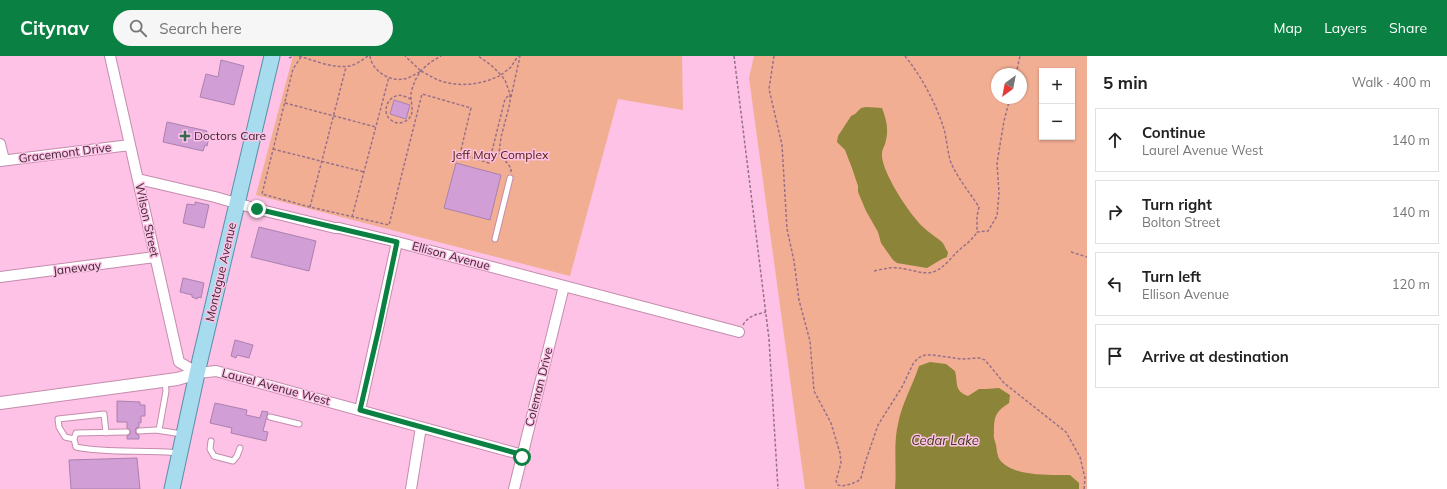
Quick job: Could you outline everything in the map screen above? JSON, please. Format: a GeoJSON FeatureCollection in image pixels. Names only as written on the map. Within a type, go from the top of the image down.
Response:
{"type":"FeatureCollection","features":[{"type":"Feature","properties":{"kind":"main road","name":"Montague Avenue"},"geometry":{"type":"LineString","coordinates":[[172,489],[272,56]]}},
{"type":"Feature","properties":{"kind":"street","name":"Wilson Street"},"geometry":{"type":"LineString","coordinates":[[110,56],[179,362],[198,373]]}},
{"type":"Feature","properties":{"kind":"street"},"geometry":{"type":"LineString","coordinates":[[0,144],[2,160]]}},
{"type":"Feature","properties":{"kind":"street","name":"Gracemont Drive"},"geometry":{"type":"LineString","coordinates":[[2,160],[130,145]]}},
{"type":"Feature","properties":{"kind":"street","name":"Ellison Avenue"},"geometry":{"type":"LineString","coordinates":[[138,179],[215,197],[282,216],[397,242],[739,332]]}},
{"type":"Feature","properties":{"kind":"street"},"geometry":{"type":"LineString","coordinates":[[360,410],[397,242]]}},
{"type":"Feature","properties":{"kind":"street","name":"Janeway"},"geometry":{"type":"LineString","coordinates":[[0,278],[155,257]]}},
{"type":"Feature","properties":{"kind":"street","name":"Coleman Drive"},"geometry":{"type":"LineString","coordinates":[[514,489],[564,286]]}},
{"type":"Feature","properties":{"kind":"street","name":"Laurel Avenue West"},"geometry":{"type":"LineString","coordinates":[[0,403],[165,381],[198,373],[216,371],[523,455]]}},
{"type":"Feature","properties":{"kind":"street"},"geometry":{"type":"LineString","coordinates":[[411,489],[421,427]]}},
{"type":"Feature","properties":{"kind":"lane"},"geometry":{"type":"LineString","coordinates":[[495,239],[510,178]]}},
{"type":"Feature","properties":{"kind":"lane"},"geometry":{"type":"LineString","coordinates":[[159,430],[166,391],[165,381]]}},
{"type":"Feature","properties":{"kind":"lane"},"geometry":{"type":"LineString","coordinates":[[74,439],[65,437],[59,427],[58,419],[104,414],[106,433]]}},
{"type":"Feature","properties":{"kind":"lane"},"geometry":{"type":"LineString","coordinates":[[270,418],[299,424]]}},
{"type":"Feature","properties":{"kind":"lane"},"geometry":{"type":"LineString","coordinates":[[139,431],[159,430],[184,434]]}},
{"type":"Feature","properties":{"kind":"lane"},"geometry":{"type":"LineString","coordinates":[[127,432],[76,433],[74,439],[76,447],[92,450],[159,450],[180,453]]}},
{"type":"Feature","properties":{"kind":"lane"},"geometry":{"type":"LineString","coordinates":[[211,441],[210,449],[214,456],[233,461],[240,448]]}},
{"type":"Feature","properties":{"kind":"path"},"geometry":{"type":"LineString","coordinates":[[289,58],[294,56]]}},
{"type":"Feature","properties":{"kind":"path"},"geometry":{"type":"LineString","coordinates":[[441,56],[421,71],[400,80],[389,77],[376,69],[369,56],[355,64],[346,66],[331,64],[300,56],[293,69],[262,194],[310,207],[389,225],[422,94],[472,108],[460,154],[489,162],[506,99],[510,94]]}},
{"type":"Feature","properties":{"kind":"path"},"geometry":{"type":"LineString","coordinates":[[406,56],[421,71],[436,79],[455,84],[475,84],[501,75],[511,67],[519,56]]}},
{"type":"Feature","properties":{"kind":"path"},"geometry":{"type":"LineString","coordinates":[[478,56],[491,65],[505,80],[510,94],[510,103]]}},
{"type":"Feature","properties":{"kind":"path"},"geometry":{"type":"LineString","coordinates":[[510,178],[511,168],[499,153],[500,137],[510,103],[519,56]]}},
{"type":"Feature","properties":{"kind":"path"},"geometry":{"type":"LineString","coordinates":[[734,56],[769,339],[778,489]]}},
{"type":"Feature","properties":{"kind":"path"},"geometry":{"type":"LineString","coordinates":[[774,56],[769,89],[782,145],[787,229],[794,261],[798,300],[810,341],[814,391],[831,424],[840,453],[841,463],[836,481],[838,485],[842,486],[851,484],[861,478],[878,425],[902,387],[913,364],[918,358],[925,355],[933,355],[961,359],[978,358],[985,360],[1004,383],[1066,432],[1080,457],[1085,478],[1084,489]]}},
{"type":"Feature","properties":{"kind":"path"},"geometry":{"type":"LineString","coordinates":[[874,271],[885,268],[899,268],[917,272],[932,272],[941,268],[962,247],[973,239],[977,232],[977,216],[979,207],[958,177],[951,164],[948,145],[937,110],[914,68],[905,56]]}},
{"type":"Feature","properties":{"kind":"path"},"geometry":{"type":"LineString","coordinates":[[1017,68],[1020,56]]}},
{"type":"Feature","properties":{"kind":"path"},"geometry":{"type":"LineString","coordinates":[[310,207],[346,66]]}},
{"type":"Feature","properties":{"kind":"path"},"geometry":{"type":"LineString","coordinates":[[411,99],[402,95],[397,95],[392,98],[388,102],[386,111],[387,116],[395,122],[401,123],[409,120],[412,105],[411,99],[415,82],[421,71]]}},
{"type":"Feature","properties":{"kind":"path"},"geometry":{"type":"LineString","coordinates":[[352,217],[389,77]]}},
{"type":"Feature","properties":{"kind":"path"},"geometry":{"type":"LineString","coordinates":[[284,103],[376,127]]}},
{"type":"Feature","properties":{"kind":"path"},"geometry":{"type":"LineString","coordinates":[[977,232],[988,231],[997,216],[999,193],[997,164],[1008,104]]}},
{"type":"Feature","properties":{"kind":"path"},"geometry":{"type":"LineString","coordinates":[[273,149],[364,172]]}},
{"type":"Feature","properties":{"kind":"path"},"geometry":{"type":"LineString","coordinates":[[1071,252],[1087,257]]}},
{"type":"Feature","properties":{"kind":"path"},"geometry":{"type":"LineString","coordinates":[[739,332],[744,322],[753,316],[766,312]]}},
{"type":"Feature","properties":{"kind":"green space","name":"Jeff May Complex"},"geometry":{"type":"Polygon","coordinates":[[[293,56],[682,56],[683,110],[618,99],[570,276],[256,195],[293,56]]]}},
{"type":"Feature","properties":{"kind":"green space"},"geometry":{"type":"Polygon","coordinates":[[[754,56],[1087,56],[1087,489],[805,489],[749,78],[754,56]]]}},
{"type":"Feature","properties":{"kind":"water"},"geometry":{"type":"Polygon","coordinates":[[[861,108],[882,108],[884,113],[887,130],[882,152],[883,161],[897,192],[917,221],[942,242],[948,252],[947,257],[927,268],[897,263],[893,260],[881,243],[878,232],[866,211],[858,192],[858,186],[845,150],[837,142],[838,136],[851,116],[861,108]]]}},
{"type":"Feature","properties":{"kind":"water","name":"Cedar Lake"},"geometry":{"type":"Polygon","coordinates":[[[930,362],[946,364],[955,371],[957,386],[960,392],[968,396],[979,389],[999,388],[1010,395],[1009,403],[996,415],[994,427],[994,438],[998,457],[1006,466],[1014,470],[1033,474],[1070,475],[1079,483],[1079,489],[895,489],[896,440],[900,416],[919,366],[930,362]]]}},
{"type":"Feature","properties":{"kind":"building"},"geometry":{"type":"Polygon","coordinates":[[[221,60],[244,66],[234,105],[200,97],[206,74],[218,77],[221,60]]]}},
{"type":"Feature","properties":{"kind":"building"},"geometry":{"type":"Polygon","coordinates":[[[394,100],[410,105],[406,119],[390,114],[394,100]]]}},
{"type":"Feature","properties":{"kind":"building","name":"Doctors Care"},"geometry":{"type":"Polygon","coordinates":[[[167,122],[207,131],[206,136],[209,137],[207,146],[205,145],[203,151],[163,142],[167,122]]]}},
{"type":"Feature","properties":{"kind":"building"},"geometry":{"type":"Polygon","coordinates":[[[456,163],[501,175],[490,220],[444,208],[456,163]]]}},
{"type":"Feature","properties":{"kind":"building"},"geometry":{"type":"Polygon","coordinates":[[[195,202],[209,205],[204,228],[183,223],[187,204],[195,205],[195,202]]]}},
{"type":"Feature","properties":{"kind":"building"},"geometry":{"type":"Polygon","coordinates":[[[259,227],[316,241],[309,271],[251,257],[259,227]]]}},
{"type":"Feature","properties":{"kind":"building"},"geometry":{"type":"Polygon","coordinates":[[[183,278],[204,283],[201,298],[198,297],[197,299],[192,297],[192,295],[180,292],[183,278]]]}},
{"type":"Feature","properties":{"kind":"building"},"geometry":{"type":"Polygon","coordinates":[[[235,340],[253,345],[249,358],[237,355],[236,358],[231,356],[235,340]]]}},
{"type":"Feature","properties":{"kind":"building"},"geometry":{"type":"Polygon","coordinates":[[[117,401],[140,402],[140,405],[145,405],[145,416],[141,416],[141,423],[139,422],[139,427],[136,428],[135,431],[136,434],[139,435],[139,439],[127,439],[127,436],[131,432],[127,428],[127,422],[117,422],[117,401]]]}},
{"type":"Feature","properties":{"kind":"building"},"geometry":{"type":"Polygon","coordinates":[[[215,403],[247,410],[246,415],[260,418],[262,411],[268,412],[263,431],[268,432],[266,441],[231,433],[232,428],[210,423],[215,403]]]}},
{"type":"Feature","properties":{"kind":"building"},"geometry":{"type":"Polygon","coordinates":[[[137,458],[140,489],[71,489],[69,460],[137,458]]]}},
{"type":"Feature","properties":{"kind":"place","name":"Doctors Care"},"geometry":{"type":"Point","coordinates":[185,136]}},
{"type":"Feature","properties":{"kind":"route"},"geometry":{"type":"LineString","coordinates":[[257,209],[397,242],[360,410],[523,455],[522,457]]}}]}
